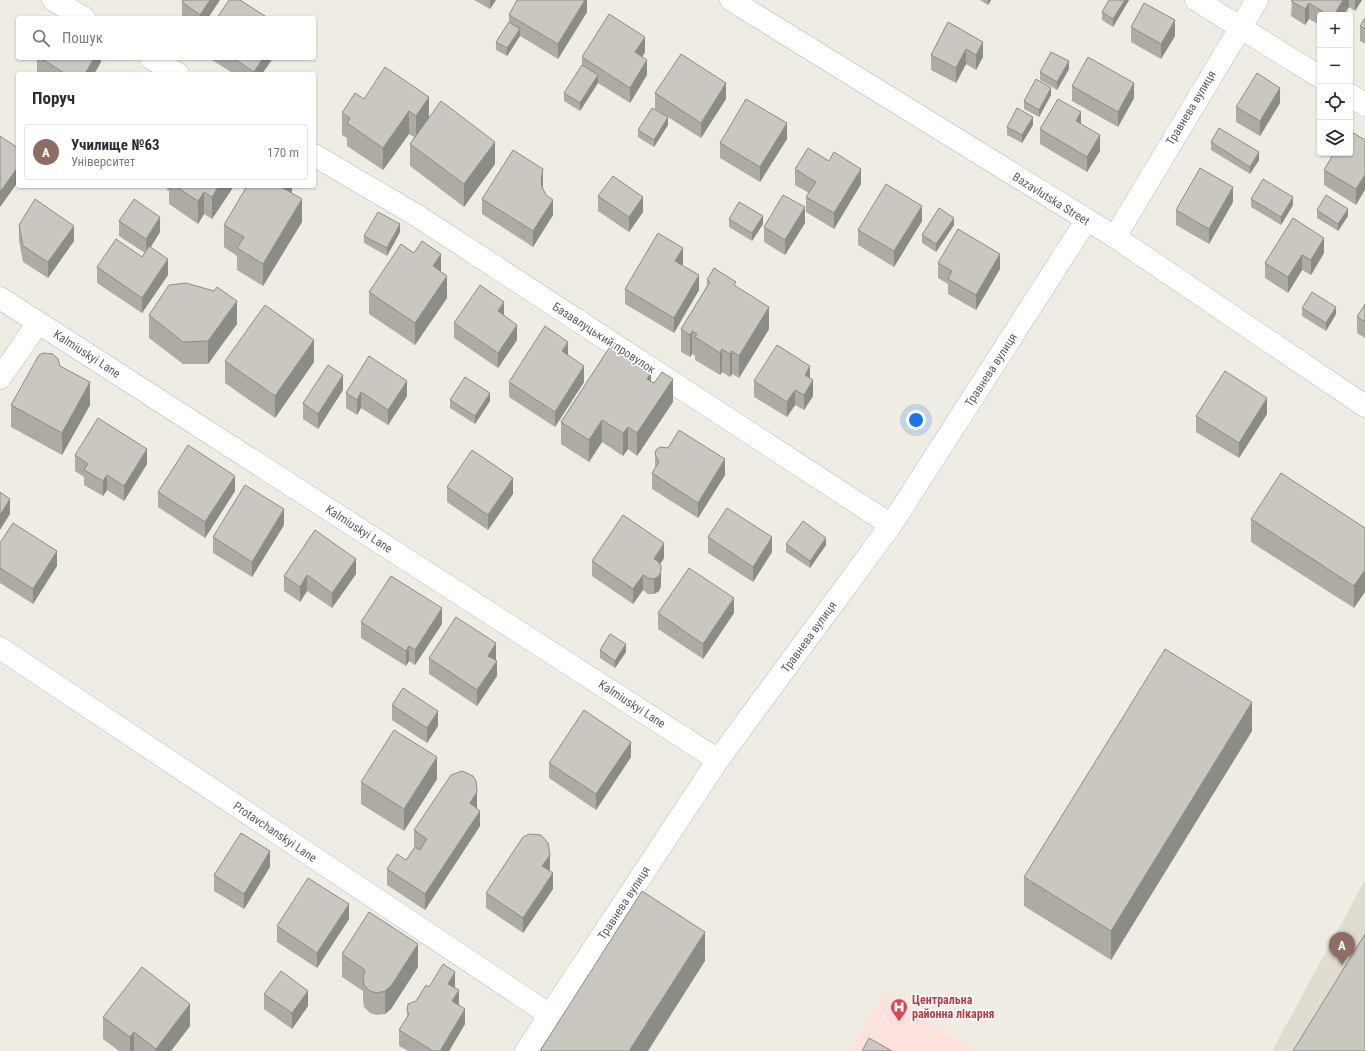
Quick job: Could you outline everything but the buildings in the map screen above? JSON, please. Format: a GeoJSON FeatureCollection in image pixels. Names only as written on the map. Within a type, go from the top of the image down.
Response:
{"type":"FeatureCollection","features":[{"type":"Feature","properties":{"kind":"street"},"geometry":{"type":"LineString","coordinates":[[53,0],[81,16]]}},
{"type":"Feature","properties":{"kind":"street","name":"Bazavlutska Street"},"geometry":{"type":"LineString","coordinates":[[731,0],[1114,237],[1365,406]]}},
{"type":"Feature","properties":{"kind":"street"},"geometry":{"type":"LineString","coordinates":[[1196,0],[1317,75]]}},
{"type":"Feature","properties":{"kind":"street","name":"Травнева вулиця"},"geometry":{"type":"LineString","coordinates":[[1114,237],[1257,0]]}},
{"type":"Feature","properties":{"kind":"street"},"geometry":{"type":"LineString","coordinates":[[154,60],[175,72]]}},
{"type":"Feature","properties":{"kind":"street"},"geometry":{"type":"LineString","coordinates":[[1353,97],[1365,105]]}},
{"type":"Feature","properties":{"kind":"street","name":"Базавлуцький провулок"},"geometry":{"type":"LineString","coordinates":[[316,156],[416,215],[891,525]]}},
{"type":"Feature","properties":{"kind":"street","name":"Травнева вулиця"},"geometry":{"type":"LineString","coordinates":[[526,1051],[718,760],[891,525],[1086,221]]}},
{"type":"Feature","properties":{"kind":"street","name":"Kalmiuskyi Lane"},"geometry":{"type":"LineString","coordinates":[[0,298],[718,760]]}},
{"type":"Feature","properties":{"kind":"street"},"geometry":{"type":"LineString","coordinates":[[0,378],[38,323]]}},
{"type":"Feature","properties":{"kind":"street","name":"Protavchanskyi Lane"},"geometry":{"type":"LineString","coordinates":[[0,648],[550,1015]]}},
{"type":"Feature","properties":{"kind":"shaded area"},"geometry":{"type":"Polygon","coordinates":[[[1365,880],[1365,1051],[1272,1051],[1365,880]]]}},
{"type":"Feature","properties":{"kind":"shaded area","name":"Центральна районна лікарня"},"geometry":{"type":"Polygon","coordinates":[[[884,993],[976,1051],[850,1051],[884,993]]]}},
{"type":"Feature","properties":{"kind":"place","name":"Училище №63"},"geometry":{"type":"Point","coordinates":[1342,965]}},
{"type":"Feature","properties":{"kind":"place","name":"Центральна районна лікарня"},"geometry":{"type":"Point","coordinates":[899,1022]}}]}
